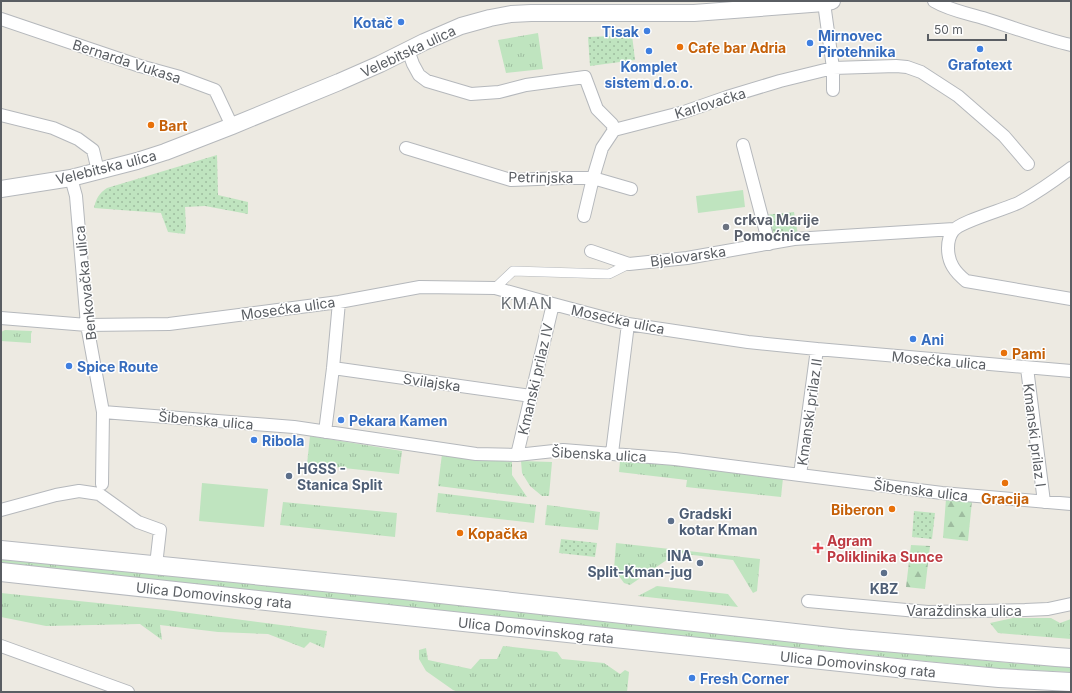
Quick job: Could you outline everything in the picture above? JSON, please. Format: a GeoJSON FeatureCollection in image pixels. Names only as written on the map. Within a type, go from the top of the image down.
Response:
{"type":"FeatureCollection","features":[{"type":"Feature","properties":{"kind":"main road","name":"Ulica Domovinskog rata"},"geometry":{"type":"LineString","coordinates":[[1,550],[411,591],[849,639],[1071,658]]}},
{"type":"Feature","properties":{"kind":"main road","name":"Ulica Domovinskog rata"},"geometry":{"type":"LineString","coordinates":[[1,572],[323,608],[925,671],[999,678],[1071,682]]}},
{"type":"Feature","properties":{"kind":"street"},"geometry":{"type":"LineString","coordinates":[[934,1],[944,7],[977,16],[1029,34],[1071,45]]}},
{"type":"Feature","properties":{"kind":"street"},"geometry":{"type":"LineString","coordinates":[[828,2],[833,68],[833,90]]}},
{"type":"Feature","properties":{"kind":"street","name":"Velebitska ulica"},"geometry":{"type":"LineString","coordinates":[[1,190],[71,178],[158,154],[232,126],[339,82],[424,42],[461,26],[490,18],[509,8],[556,12],[694,14],[828,2]]}},
{"type":"Feature","properties":{"kind":"street","name":"Bernarda Vukasa"},"geometry":{"type":"LineString","coordinates":[[1,19],[140,66],[180,77],[215,90],[232,126]]}},
{"type":"Feature","properties":{"kind":"street"},"geometry":{"type":"LineString","coordinates":[[408,50],[419,75],[427,81],[471,94],[499,92],[526,85],[585,78],[597,109],[612,124],[614,130],[602,148],[584,216]]}},
{"type":"Feature","properties":{"kind":"street","name":"Karlovačka"},"geometry":{"type":"LineString","coordinates":[[614,130],[684,112],[780,81],[833,68],[896,66],[907,67],[921,72],[958,96],[1004,136],[1028,164]]}},
{"type":"Feature","properties":{"kind":"street"},"geometry":{"type":"LineString","coordinates":[[1,115],[53,128],[78,139],[93,150],[98,171]]}},
{"type":"Feature","properties":{"kind":"street"},"geometry":{"type":"LineString","coordinates":[[743,145],[770,244]]}},
{"type":"Feature","properties":{"kind":"street","name":"Petrinjska"},"geometry":{"type":"LineString","coordinates":[[406,148],[511,180],[593,178],[631,189]]}},
{"type":"Feature","properties":{"kind":"street"},"geometry":{"type":"LineString","coordinates":[[1071,168],[1019,203],[965,223],[954,229],[948,243],[948,252],[952,266],[966,281],[1071,299]]}},
{"type":"Feature","properties":{"kind":"street","name":"Benkovačka ulica"},"geometry":{"type":"LineString","coordinates":[[71,178],[76,196],[87,325],[103,412],[102,484]]}},
{"type":"Feature","properties":{"kind":"street","name":"Bjelovarska"},"geometry":{"type":"LineString","coordinates":[[591,251],[629,264],[687,258],[794,239],[954,229]]}},
{"type":"Feature","properties":{"kind":"street"},"geometry":{"type":"LineString","coordinates":[[495,288],[513,271],[609,274],[629,264]]}},
{"type":"Feature","properties":{"kind":"street","name":"Mosećka ulica"},"geometry":{"type":"LineString","coordinates":[[1,318],[87,325],[170,324],[339,302],[420,287],[495,288],[628,324],[748,342],[1071,372]]}},
{"type":"Feature","properties":{"kind":"street"},"geometry":{"type":"LineString","coordinates":[[325,432],[339,302]]}},
{"type":"Feature","properties":{"kind":"street","name":"Kmanski prilaz IV"},"geometry":{"type":"LineString","coordinates":[[517,454],[552,304]]}},
{"type":"Feature","properties":{"kind":"street"},"geometry":{"type":"LineString","coordinates":[[612,453],[628,324]]}},
{"type":"Feature","properties":{"kind":"street","name":"Kmanski prilaz II"},"geometry":{"type":"LineString","coordinates":[[800,475],[817,349]]}},
{"type":"Feature","properties":{"kind":"street","name":"Svilajska"},"geometry":{"type":"LineString","coordinates":[[333,368],[531,396]]}},
{"type":"Feature","properties":{"kind":"street","name":"Kmanski prilaz I"},"geometry":{"type":"LineString","coordinates":[[1027,368],[1044,502]]}},
{"type":"Feature","properties":{"kind":"street","name":"Šibenska ulica"},"geometry":{"type":"LineString","coordinates":[[103,412],[294,427],[476,454],[517,454],[563,450],[675,458],[942,493],[1071,504]]}},
{"type":"Feature","properties":{"kind":"street"},"geometry":{"type":"LineString","coordinates":[[1,510],[56,495],[79,491],[99,494],[138,522],[160,530],[156,565]]}},
{"type":"Feature","properties":{"kind":"street","name":"Varaždinska ulica"},"geometry":{"type":"LineString","coordinates":[[808,601],[928,612],[1048,609],[1071,604]]}},
{"type":"Feature","properties":{"kind":"street"},"geometry":{"type":"LineString","coordinates":[[1,646],[128,692]]}},
{"type":"Feature","properties":{"kind":"green space"},"geometry":{"type":"Polygon","coordinates":[[[538,33],[543,69],[506,73],[498,40],[538,33]]]}},
{"type":"Feature","properties":{"kind":"green space"},"geometry":{"type":"Polygon","coordinates":[[[632,35],[635,60],[590,66],[588,37],[632,35]]]}},
{"type":"Feature","properties":{"kind":"green space"},"geometry":{"type":"Polygon","coordinates":[[[217,155],[218,195],[248,202],[248,214],[205,206],[185,207],[185,234],[168,232],[161,213],[94,208],[98,196],[107,188],[217,155]]]}},
{"type":"Feature","properties":{"kind":"green space"},"geometry":{"type":"Polygon","coordinates":[[[743,190],[745,207],[698,213],[696,196],[743,190]]]}},
{"type":"Feature","properties":{"kind":"green space"},"geometry":{"type":"Polygon","coordinates":[[[794,212],[798,235],[772,240],[764,215],[794,212]]]}},
{"type":"Feature","properties":{"kind":"green space"},"geometry":{"type":"Polygon","coordinates":[[[5,330],[32,331],[31,343],[1,341],[1,332],[5,330]]]}},
{"type":"Feature","properties":{"kind":"green space"},"geometry":{"type":"Polygon","coordinates":[[[310,436],[402,451],[399,474],[307,464],[310,436]]]}},
{"type":"Feature","properties":{"kind":"green space"},"geometry":{"type":"Polygon","coordinates":[[[442,454],[512,462],[512,475],[527,497],[438,486],[442,454]]]}},
{"type":"Feature","properties":{"kind":"green space"},"geometry":{"type":"Polygon","coordinates":[[[521,461],[552,462],[549,496],[542,496],[530,486],[522,473],[521,461]]]}},
{"type":"Feature","properties":{"kind":"green space"},"geometry":{"type":"Polygon","coordinates":[[[620,461],[671,464],[783,478],[781,497],[686,487],[687,480],[619,472],[620,461]]]}},
{"type":"Feature","properties":{"kind":"green space"},"geometry":{"type":"Polygon","coordinates":[[[202,483],[268,489],[264,527],[199,521],[202,483]]]}},
{"type":"Feature","properties":{"kind":"green space"},"geometry":{"type":"Polygon","coordinates":[[[438,493],[536,505],[534,523],[436,512],[438,493]]]}},
{"type":"Feature","properties":{"kind":"green space"},"geometry":{"type":"Polygon","coordinates":[[[946,499],[972,501],[968,541],[943,538],[946,499]]]}},
{"type":"Feature","properties":{"kind":"green space"},"geometry":{"type":"Polygon","coordinates":[[[283,502],[397,513],[395,537],[280,525],[283,502]]]}},
{"type":"Feature","properties":{"kind":"green space"},"geometry":{"type":"Polygon","coordinates":[[[547,505],[600,512],[598,530],[545,525],[547,505]]]}},
{"type":"Feature","properties":{"kind":"green space"},"geometry":{"type":"Polygon","coordinates":[[[914,511],[935,513],[932,539],[912,537],[914,511]]]}},
{"type":"Feature","properties":{"kind":"green space"},"geometry":{"type":"Polygon","coordinates":[[[561,539],[597,543],[595,557],[559,553],[561,539]]]}},
{"type":"Feature","properties":{"kind":"green space"},"geometry":{"type":"Polygon","coordinates":[[[616,543],[760,559],[757,591],[753,593],[733,560],[677,553],[630,585],[624,583],[614,569],[616,543]]]}},
{"type":"Feature","properties":{"kind":"green space"},"geometry":{"type":"Polygon","coordinates":[[[911,545],[930,546],[925,589],[906,587],[911,545]]]}},
{"type":"Feature","properties":{"kind":"green space"},"geometry":{"type":"Polygon","coordinates":[[[1,557],[986,661],[1037,665],[1071,665],[1071,672],[1005,669],[934,662],[283,594],[1,563],[1,557]]]}},
{"type":"Feature","properties":{"kind":"green space"},"geometry":{"type":"Polygon","coordinates":[[[657,586],[728,594],[738,607],[638,596],[657,586]]]}},
{"type":"Feature","properties":{"kind":"green space"},"geometry":{"type":"Polygon","coordinates":[[[1,593],[166,610],[327,631],[324,648],[310,642],[304,648],[268,634],[218,632],[160,625],[162,640],[140,624],[46,626],[1,617],[1,593]]]}},
{"type":"Feature","properties":{"kind":"green space"},"geometry":{"type":"Polygon","coordinates":[[[1013,618],[1051,618],[1060,623],[1071,619],[1071,639],[998,633],[990,623],[1013,618]]]}},
{"type":"Feature","properties":{"kind":"green space"},"geometry":{"type":"Polygon","coordinates":[[[503,646],[557,652],[562,659],[604,663],[620,674],[625,670],[629,672],[627,692],[458,692],[426,671],[419,659],[419,650],[426,648],[428,660],[471,669],[480,659],[497,659],[503,646]]]}},
{"type":"Feature","properties":{"kind":"place","name":"Kotač"},"geometry":{"type":"Point","coordinates":[401,22]}},
{"type":"Feature","properties":{"kind":"place","name":"Tisak"},"geometry":{"type":"Point","coordinates":[647,31]}},
{"type":"Feature","properties":{"kind":"place","name":"Mirnovec Pirotehnika"},"geometry":{"type":"Point","coordinates":[810,43]}},
{"type":"Feature","properties":{"kind":"place","name":"Cafe bar Adria"},"geometry":{"type":"Point","coordinates":[680,47]}},
{"type":"Feature","properties":{"kind":"place","name":"Grafotext"},"geometry":{"type":"Point","coordinates":[980,49]}},
{"type":"Feature","properties":{"kind":"place","name":"Komplet sistem d.o.o."},"geometry":{"type":"Point","coordinates":[649,51]}},
{"type":"Feature","properties":{"kind":"place","name":"Bart"},"geometry":{"type":"Point","coordinates":[151,125]}},
{"type":"Feature","properties":{"kind":"place","name":"crkva Marije Pomoćnice"},"geometry":{"type":"Point","coordinates":[726,227]}},
{"type":"Feature","properties":{"kind":"place","name":"Ani"},"geometry":{"type":"Point","coordinates":[913,339]}},
{"type":"Feature","properties":{"kind":"place","name":"Pami"},"geometry":{"type":"Point","coordinates":[1004,353]}},
{"type":"Feature","properties":{"kind":"place","name":"Spice Route"},"geometry":{"type":"Point","coordinates":[69,366]}},
{"type":"Feature","properties":{"kind":"place","name":"Pekara Kamen"},"geometry":{"type":"Point","coordinates":[341,420]}},
{"type":"Feature","properties":{"kind":"place","name":"Ribola"},"geometry":{"type":"Point","coordinates":[254,440]}},
{"type":"Feature","properties":{"kind":"place","name":"HGSS - Stanica Split"},"geometry":{"type":"Point","coordinates":[289,476]}},
{"type":"Feature","properties":{"kind":"place","name":"Gracija"},"geometry":{"type":"Point","coordinates":[1005,483]}},
{"type":"Feature","properties":{"kind":"place","name":"Biberon"},"geometry":{"type":"Point","coordinates":[892,509]}},
{"type":"Feature","properties":{"kind":"place","name":"Gradski kotar Kman"},"geometry":{"type":"Point","coordinates":[671,521]}},
{"type":"Feature","properties":{"kind":"place","name":"Kopačka"},"geometry":{"type":"Point","coordinates":[460,533]}},
{"type":"Feature","properties":{"kind":"place","name":"Agram Poliklinika Sunce"},"geometry":{"type":"Point","coordinates":[818,548]}},
{"type":"Feature","properties":{"kind":"place","name":"INA Split-Kman-jug"},"geometry":{"type":"Point","coordinates":[700,563]}},
{"type":"Feature","properties":{"kind":"place","name":"KBZ"},"geometry":{"type":"Point","coordinates":[884,573]}},
{"type":"Feature","properties":{"kind":"place","name":"Fresh Corner"},"geometry":{"type":"Point","coordinates":[692,678]}},
{"type":"Feature","properties":{"kind":"district","name":"KMAN"},"geometry":{"type":"Point","coordinates":[527,303]}}]}
